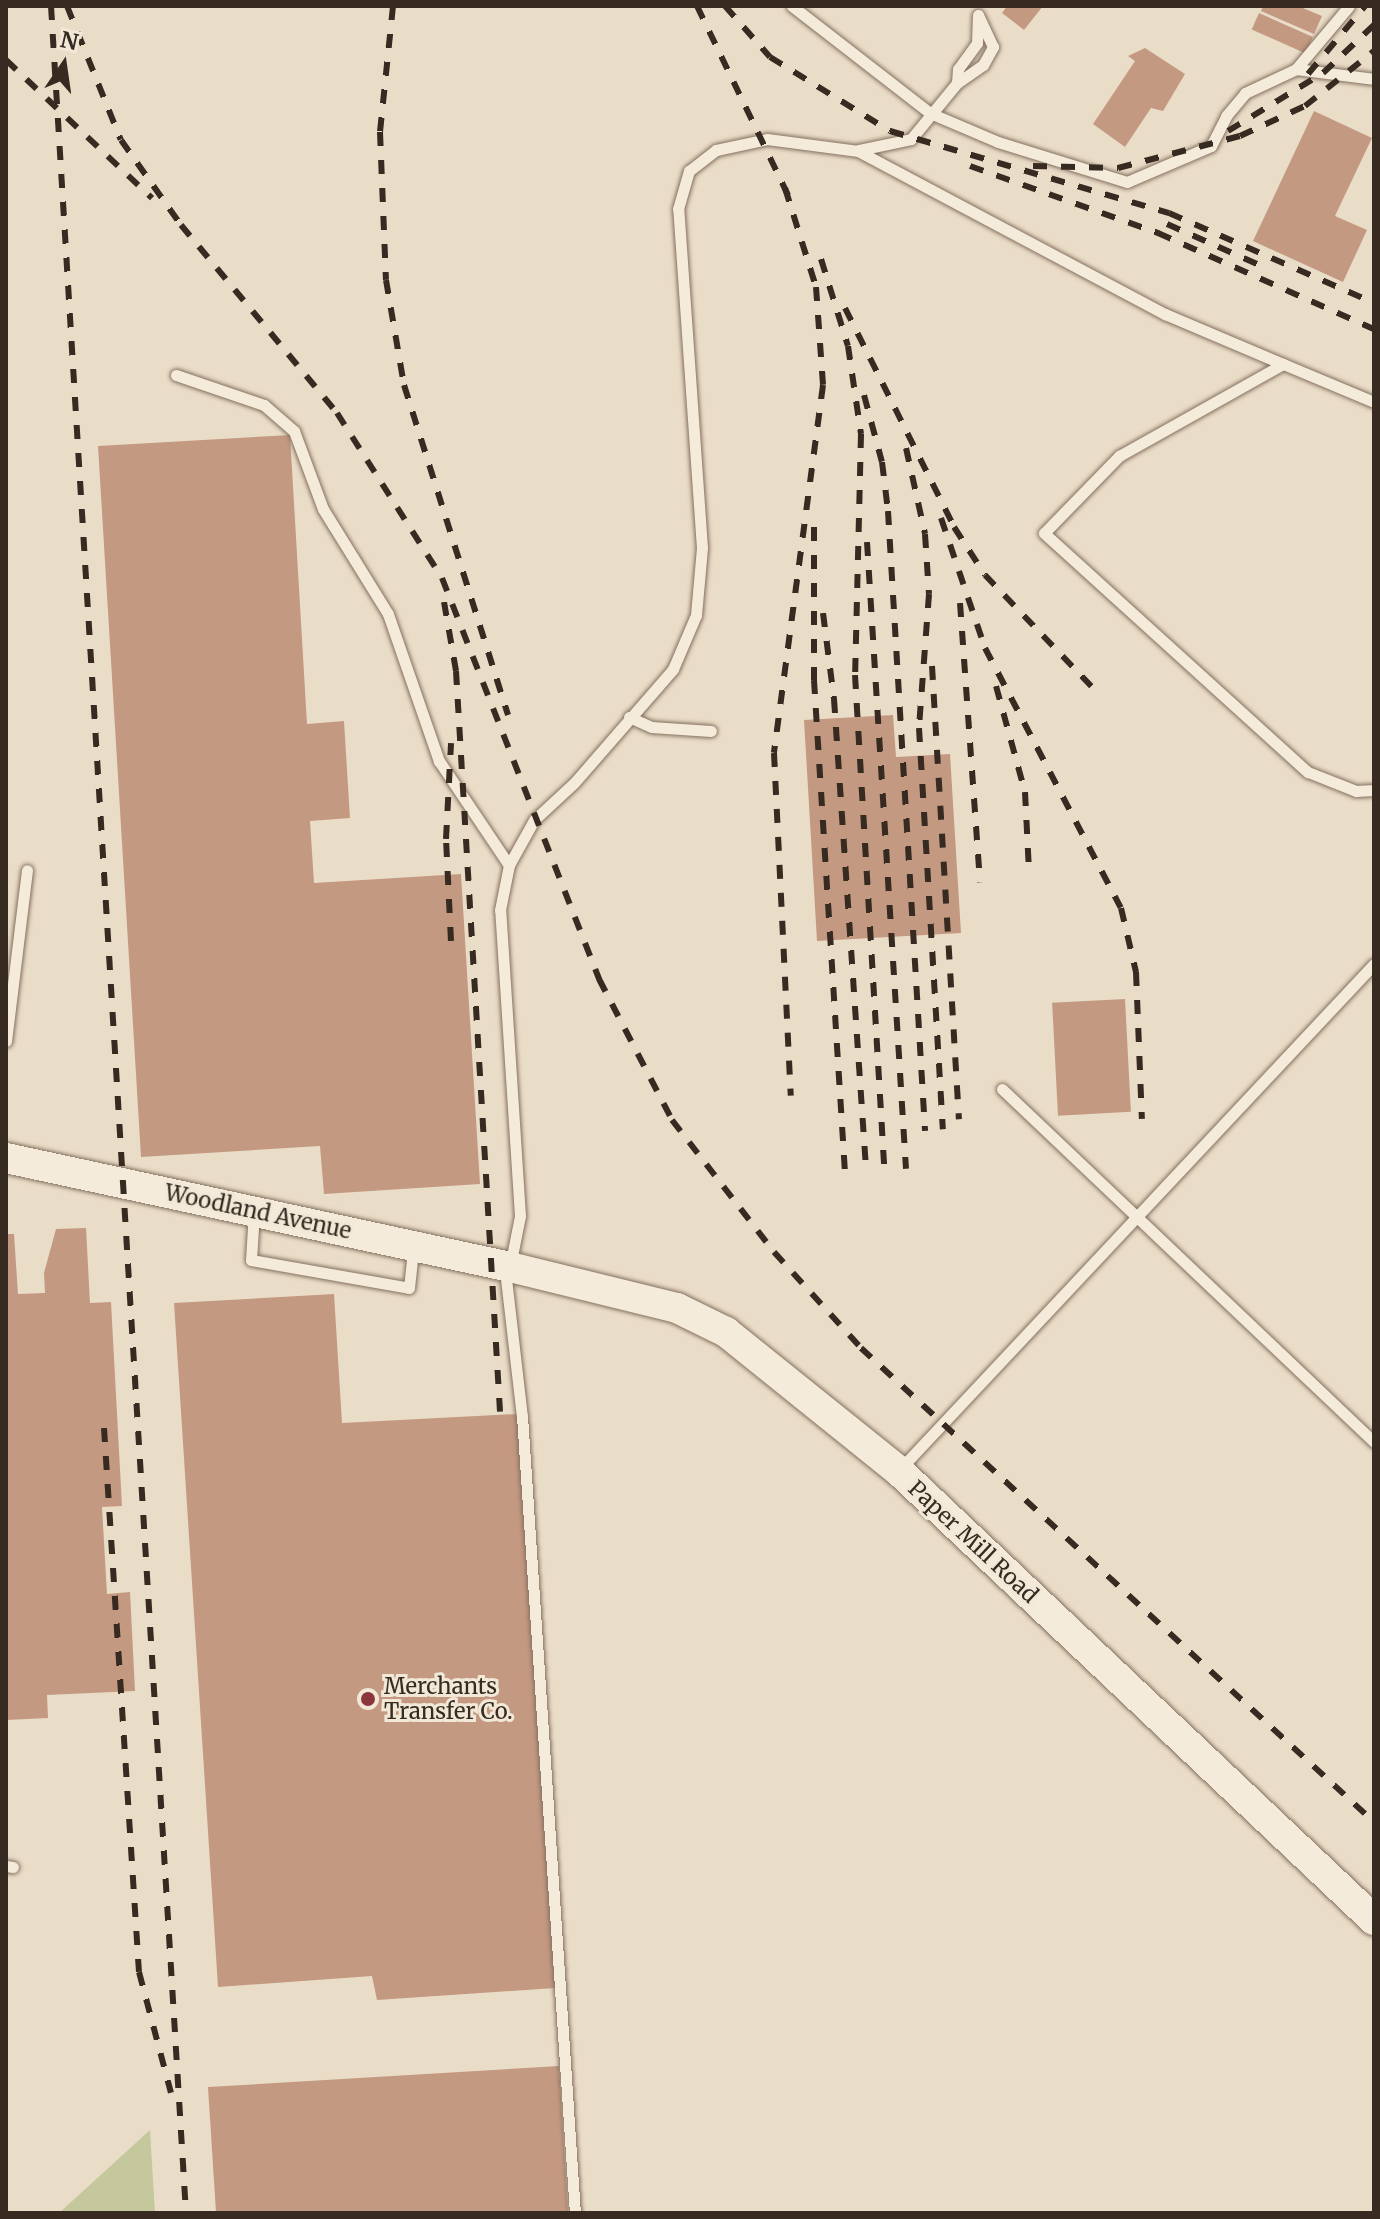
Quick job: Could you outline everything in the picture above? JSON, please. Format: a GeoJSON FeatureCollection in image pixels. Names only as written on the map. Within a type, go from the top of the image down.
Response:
{"type":"FeatureCollection","features":[{"type":"Feature","properties":{"kind":"street","name":"Woodland Avenue"},"geometry":{"type":"LineString","coordinates":[[6,1158],[507,1266]]}},
{"type":"Feature","properties":{"kind":"street","name":"Paper Mill Road"},"geometry":{"type":"LineString","coordinates":[[507,1266],[677,1308],[726,1332],[899,1471],[1374,1920]]}},
{"type":"Feature","properties":{"kind":"lane"},"geometry":{"type":"LineString","coordinates":[[792,6],[930,113],[998,142],[1127,182],[1211,146],[1226,116],[1245,93],[1296,69],[1349,6]]}},
{"type":"Feature","properties":{"kind":"lane"},"geometry":{"type":"LineString","coordinates":[[575,2213],[523,1429],[507,1266],[520,1216],[500,910],[509,865],[534,820],[574,783],[673,669],[685,646],[700,585],[702,548],[678,209],[689,171],[716,150],[760,140],[858,151],[911,139],[957,83],[970,78],[993,47],[975,11]]}},
{"type":"Feature","properties":{"kind":"lane"},"geometry":{"type":"LineString","coordinates":[[1296,69],[1374,79]]}},
{"type":"Feature","properties":{"kind":"lane"},"geometry":{"type":"LineString","coordinates":[[858,151],[1165,314],[1374,402]]}},
{"type":"Feature","properties":{"kind":"lane"},"geometry":{"type":"LineString","coordinates":[[1283,364],[1119,456],[1044,533],[1308,772],[1356,791],[1374,790]]}},
{"type":"Feature","properties":{"kind":"lane"},"geometry":{"type":"LineString","coordinates":[[176,375],[264,405],[294,431],[323,509],[388,614],[439,761],[509,865]]}},
{"type":"Feature","properties":{"kind":"lane"},"geometry":{"type":"LineString","coordinates":[[629,717],[651,727],[711,731]]}},
{"type":"Feature","properties":{"kind":"lane"},"geometry":{"type":"LineString","coordinates":[[6,1041],[27,870]]}},
{"type":"Feature","properties":{"kind":"lane"},"geometry":{"type":"LineString","coordinates":[[899,1471],[1374,964]]}},
{"type":"Feature","properties":{"kind":"lane"},"geometry":{"type":"LineString","coordinates":[[1002,1089],[1138,1216],[1222,1302],[1374,1442]]}},
{"type":"Feature","properties":{"kind":"lane"},"geometry":{"type":"LineString","coordinates":[[254,1211],[251,1260],[409,1288],[414,1246]]}},
{"type":"Feature","properties":{"kind":"green space"},"geometry":{"type":"Polygon","coordinates":[[[150,2130],[155,2213],[59,2213],[150,2130]]]}},
{"type":"Feature","properties":{"kind":"building"},"geometry":{"type":"Polygon","coordinates":[[[1007,6],[1043,6],[1024,30],[1002,13],[1007,6]]]}},
{"type":"Feature","properties":{"kind":"building"},"geometry":{"type":"Polygon","coordinates":[[[1263,6],[1298,6],[1322,16],[1314,34],[1261,11],[1263,6]]]}},
{"type":"Feature","properties":{"kind":"building"},"geometry":{"type":"Polygon","coordinates":[[[1259,13],[1313,37],[1306,53],[1252,29],[1259,13]]]}},
{"type":"Feature","properties":{"kind":"building"},"geometry":{"type":"Polygon","coordinates":[[[1145,48],[1185,74],[1163,111],[1151,108],[1125,147],[1093,124],[1135,61],[1128,56],[1145,48]]]}},
{"type":"Feature","properties":{"kind":"building"},"geometry":{"type":"Polygon","coordinates":[[[1314,111],[1372,138],[1335,216],[1367,230],[1343,282],[1253,241],[1314,111]]]}},
{"type":"Feature","properties":{"kind":"building"},"geometry":{"type":"Polygon","coordinates":[[[290,435],[307,724],[344,721],[350,818],[310,821],[314,883],[461,874],[480,1184],[324,1194],[320,1146],[141,1157],[98,446],[290,435]]]}},
{"type":"Feature","properties":{"kind":"building"},"geometry":{"type":"Polygon","coordinates":[[[893,715],[896,757],[950,754],[961,933],[817,941],[804,720],[893,715]]]}},
{"type":"Feature","properties":{"kind":"building"},"geometry":{"type":"Polygon","coordinates":[[[1125,999],[1131,1112],[1058,1116],[1052,1003],[1125,999]]]}},
{"type":"Feature","properties":{"kind":"building"},"geometry":{"type":"Polygon","coordinates":[[[86,1228],[90,1303],[111,1302],[122,1506],[102,1507],[107,1594],[130,1592],[135,1691],[47,1695],[48,1718],[6,1720],[6,1234],[14,1234],[18,1294],[45,1293],[44,1273],[56,1229],[86,1228]]]}},
{"type":"Feature","properties":{"kind":"building","name":"Merchants Transfer Co."},"geometry":{"type":"Polygon","coordinates":[[[334,1294],[342,1423],[517,1414],[555,1988],[377,2000],[372,1976],[218,1987],[174,1303],[334,1294]]]}},
{"type":"Feature","properties":{"kind":"building"},"geometry":{"type":"Polygon","coordinates":[[[559,2066],[568,2213],[216,2213],[208,2087],[559,2066]]]}},
{"type":"Feature","properties":{"kind":"railway"},"geometry":{"type":"LineString","coordinates":[[51,6],[186,2213]]}},
{"type":"Feature","properties":{"kind":"railway"},"geometry":{"type":"LineString","coordinates":[[67,6],[121,140],[181,225],[337,413],[442,578],[599,979],[672,1120],[774,1252],[861,1348],[1374,1822]]}},
{"type":"Feature","properties":{"kind":"railway"},"geometry":{"type":"LineString","coordinates":[[393,6],[380,132],[386,280],[404,385],[508,715]]}},
{"type":"Feature","properties":{"kind":"railway"},"geometry":{"type":"LineString","coordinates":[[697,6],[789,197]]}},
{"type":"Feature","properties":{"kind":"railway"},"geometry":{"type":"LineString","coordinates":[[725,6],[770,57],[890,131],[1169,213],[1374,303]]}},
{"type":"Feature","properties":{"kind":"railway"},"geometry":{"type":"LineString","coordinates":[[1308,74],[1365,6]]}},
{"type":"Feature","properties":{"kind":"railway"},"geometry":{"type":"LineString","coordinates":[[1228,131],[1323,73],[1374,25]]}},
{"type":"Feature","properties":{"kind":"railway"},"geometry":{"type":"LineString","coordinates":[[1033,166],[1118,168],[1240,136],[1305,106],[1374,51]]}},
{"type":"Feature","properties":{"kind":"railway"},"geometry":{"type":"LineString","coordinates":[[6,60],[152,198]]}},
{"type":"Feature","properties":{"kind":"railway"},"geometry":{"type":"LineString","coordinates":[[970,166],[1158,233],[1374,329]]}},
{"type":"Feature","properties":{"kind":"railway"},"geometry":{"type":"LineString","coordinates":[[785,188],[816,287],[823,385],[774,753],[791,1096]]}},
{"type":"Feature","properties":{"kind":"railway"},"geometry":{"type":"LineString","coordinates":[[1167,224],[1259,265]]}},
{"type":"Feature","properties":{"kind":"railway"},"geometry":{"type":"LineString","coordinates":[[821,259],[848,346],[861,434],[855,675],[885,1173]]}},
{"type":"Feature","properties":{"kind":"railway"},"geometry":{"type":"LineString","coordinates":[[845,308],[954,527],[985,575],[1093,688]]}},
{"type":"Feature","properties":{"kind":"railway"},"geometry":{"type":"LineString","coordinates":[[864,395],[882,462],[888,511],[925,1131]]}},
{"type":"Feature","properties":{"kind":"railway"},"geometry":{"type":"LineString","coordinates":[[906,448],[925,534],[929,594],[919,728],[943,1129]]}},
{"type":"Feature","properties":{"kind":"railway"},"geometry":{"type":"LineString","coordinates":[[941,518],[985,648],[1121,908],[1136,972],[1142,1119]]}},
{"type":"Feature","properties":{"kind":"railway"},"geometry":{"type":"LineString","coordinates":[[814,527],[814,680],[845,1174]]}},
{"type":"Feature","properties":{"kind":"railway"},"geometry":{"type":"LineString","coordinates":[[867,542],[906,1169]]}},
{"type":"Feature","properties":{"kind":"railway"},"geometry":{"type":"LineString","coordinates":[[444,602],[456,671],[500,1412]]}},
{"type":"Feature","properties":{"kind":"railway"},"geometry":{"type":"LineString","coordinates":[[960,603],[980,882]]}},
{"type":"Feature","properties":{"kind":"railway"},"geometry":{"type":"LineString","coordinates":[[823,613],[834,699],[866,1173]]}},
{"type":"Feature","properties":{"kind":"railway"},"geometry":{"type":"LineString","coordinates":[[932,666],[959,1119]]}},
{"type":"Feature","properties":{"kind":"railway"},"geometry":{"type":"LineString","coordinates":[[996,686],[1025,792],[1029,870]]}},
{"type":"Feature","properties":{"kind":"railway"},"geometry":{"type":"LineString","coordinates":[[451,743],[446,839],[451,941]]}},
{"type":"Feature","properties":{"kind":"railway"},"geometry":{"type":"LineString","coordinates":[[104,1428],[139,1972],[171,2093]]}},
{"type":"Feature","properties":{"kind":"place","name":"Merchants Transfer Co."},"geometry":{"type":"Point","coordinates":[368,1699]}}]}
